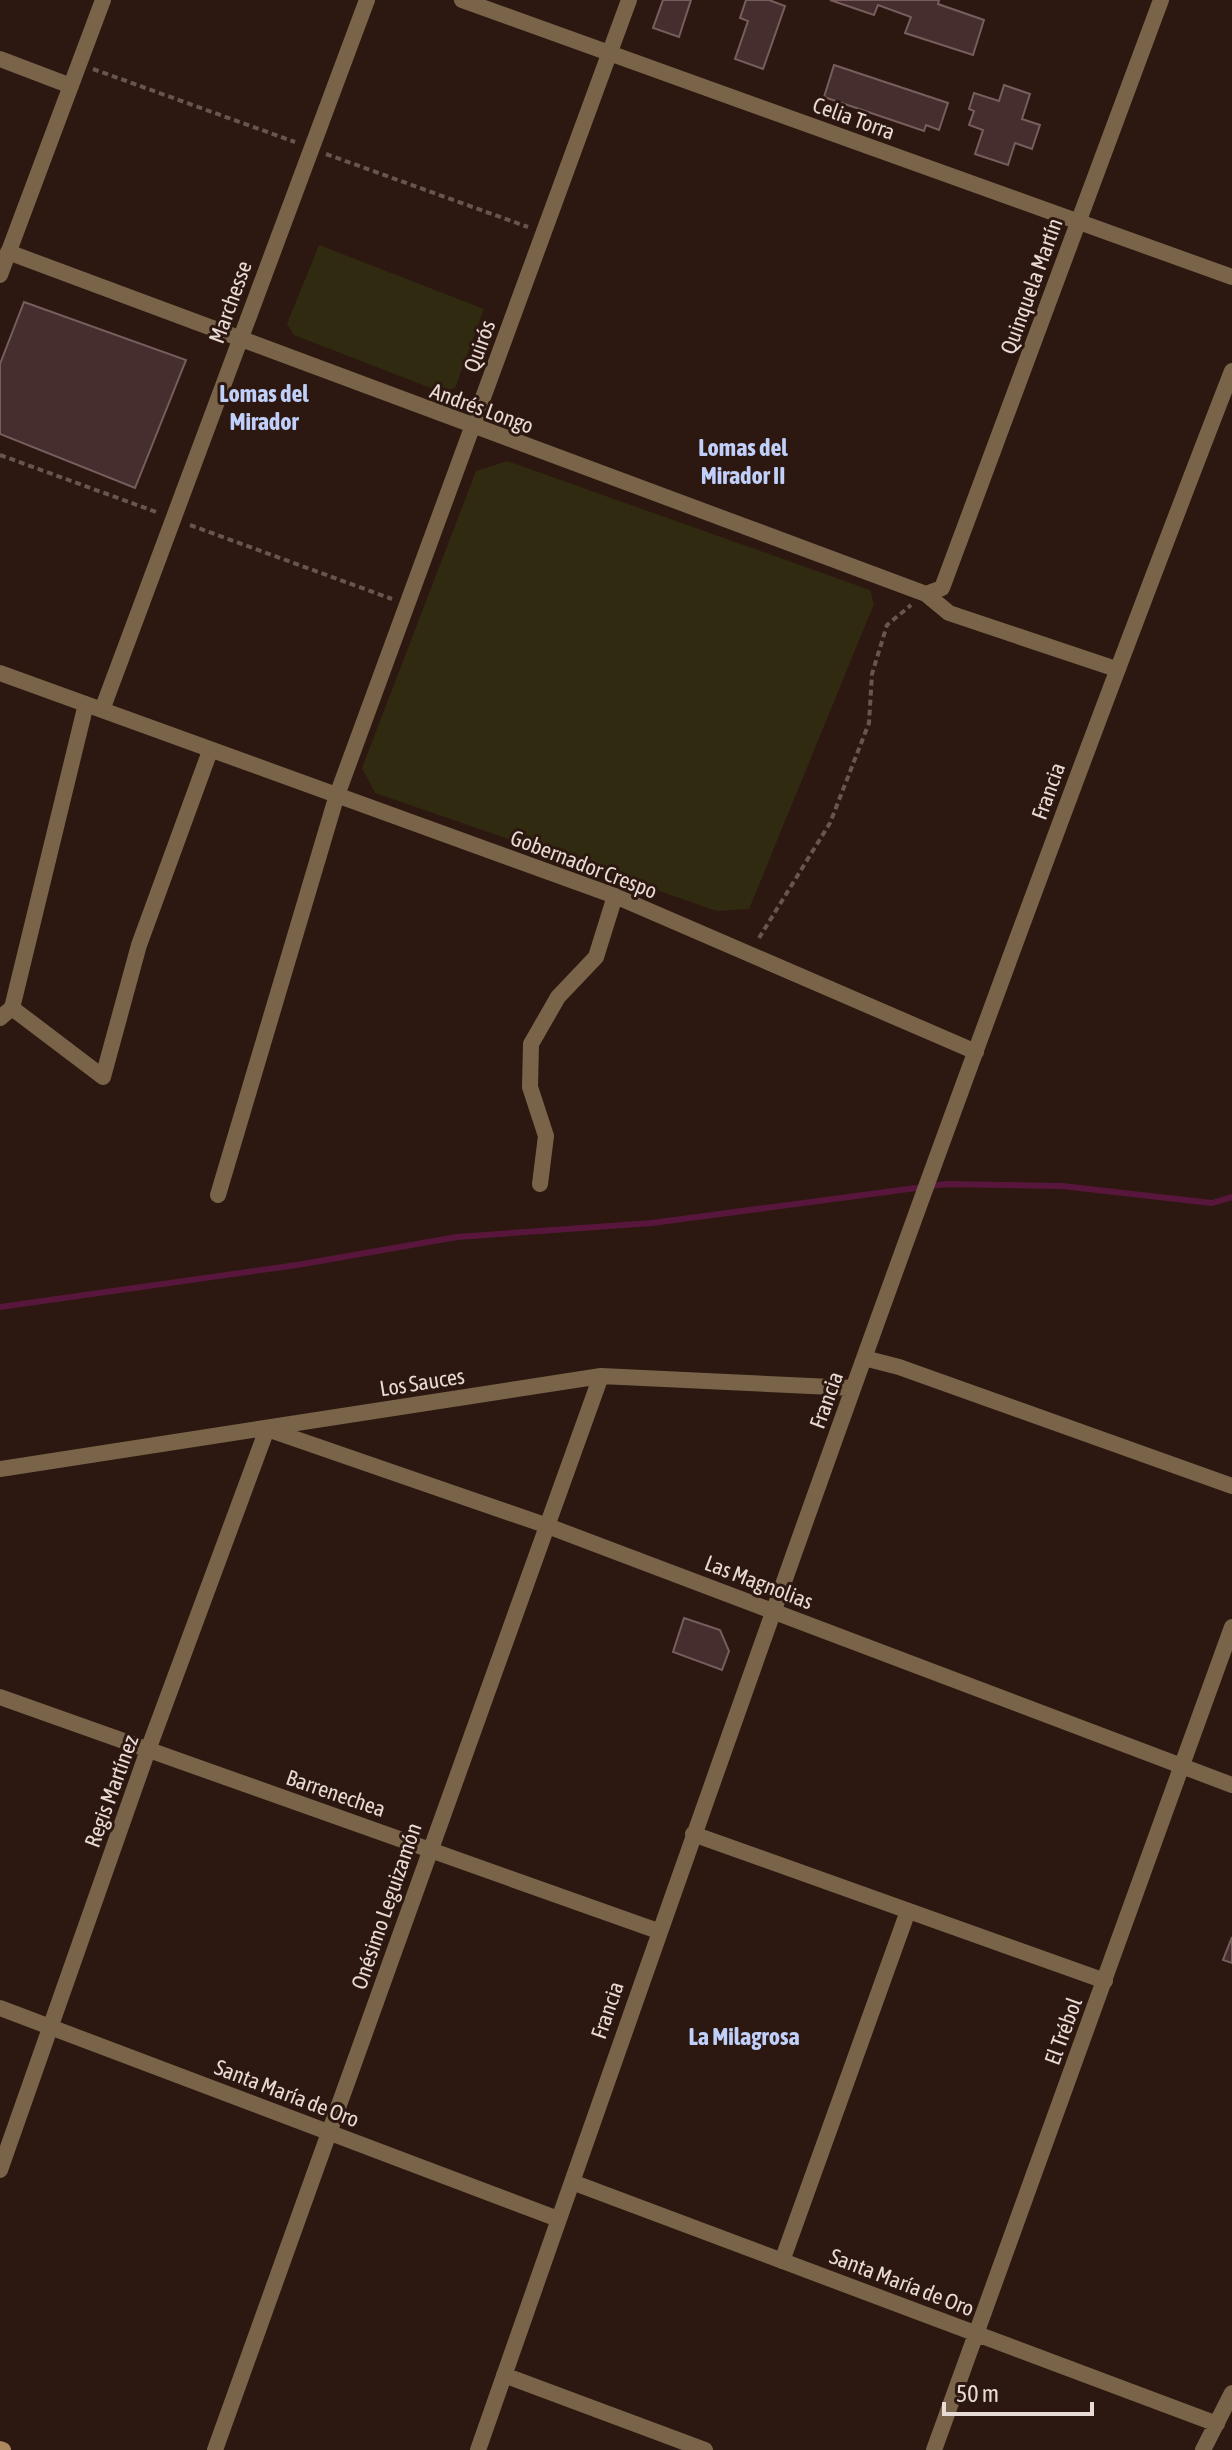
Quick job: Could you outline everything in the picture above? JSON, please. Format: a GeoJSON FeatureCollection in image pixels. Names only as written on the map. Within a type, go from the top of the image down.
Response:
{"type":"FeatureCollection","features":[{"type":"Feature","properties":{"kind":"street"},"geometry":{"type":"LineString","coordinates":[[0,275],[103,0]]}},
{"type":"Feature","properties":{"kind":"street","name":"Marchesse"},"geometry":{"type":"LineString","coordinates":[[6,1013],[94,707],[174,519],[367,0]]}},
{"type":"Feature","properties":{"kind":"street","name":"Celia Torra"},"geometry":{"type":"LineString","coordinates":[[462,0],[1232,277]]}},
{"type":"Feature","properties":{"kind":"street","name":"Quirós"},"geometry":{"type":"LineString","coordinates":[[218,1195],[336,798],[629,0]]}},
{"type":"Feature","properties":{"kind":"street","name":"Quinquela Martín"},"geometry":{"type":"LineString","coordinates":[[926,594],[942,588],[1161,0]]}},
{"type":"Feature","properties":{"kind":"street"},"geometry":{"type":"LineString","coordinates":[[0,59],[71,86]]}},
{"type":"Feature","properties":{"kind":"street","name":"Andrés Longo"},"geometry":{"type":"LineString","coordinates":[[8,252],[472,428],[926,594],[949,613],[1116,669]]}},
{"type":"Feature","properties":{"kind":"street","name":"Francia"},"geometry":{"type":"LineString","coordinates":[[478,2450],[771,1610],[1116,669],[1232,371]]}},
{"type":"Feature","properties":{"kind":"street","name":"Gobernador Crespo"},"geometry":{"type":"LineString","coordinates":[[0,673],[336,798],[615,896],[976,1052]]}},
{"type":"Feature","properties":{"kind":"street"},"geometry":{"type":"LineString","coordinates":[[6,1013],[103,1077],[139,945],[210,751]]}},
{"type":"Feature","properties":{"kind":"street"},"geometry":{"type":"LineString","coordinates":[[540,1184],[546,1136],[530,1087],[531,1044],[558,997],[596,957],[615,896]]}},
{"type":"Feature","properties":{"kind":"street"},"geometry":{"type":"LineString","coordinates":[[864,1358],[899,1367],[1232,1486]]}},
{"type":"Feature","properties":{"kind":"street","name":"Los Sauces"},"geometry":{"type":"LineString","coordinates":[[0,1469],[601,1376],[853,1388]]}},
{"type":"Feature","properties":{"kind":"street","name":"Onésimo Leguizamón"},"geometry":{"type":"LineString","coordinates":[[215,2450],[601,1376]]}},
{"type":"Feature","properties":{"kind":"street","name":"Las Magnolias"},"geometry":{"type":"LineString","coordinates":[[267,1429],[545,1525],[1232,1785]]}},
{"type":"Feature","properties":{"kind":"street","name":"Regis Martínez"},"geometry":{"type":"LineString","coordinates":[[0,2170],[148,1750],[267,1429]]}},
{"type":"Feature","properties":{"kind":"street","name":"El Trébol"},"geometry":{"type":"LineString","coordinates":[[934,2450],[1232,1627]]}},
{"type":"Feature","properties":{"kind":"street","name":"Barrenechea"},"geometry":{"type":"LineString","coordinates":[[0,1697],[658,1931]]}},
{"type":"Feature","properties":{"kind":"street"},"geometry":{"type":"LineString","coordinates":[[693,1834],[1105,1981]]}},
{"type":"Feature","properties":{"kind":"street"},"geometry":{"type":"LineString","coordinates":[[782,2261],[908,1911]]}},
{"type":"Feature","properties":{"kind":"street","name":"Santa María de Oro"},"geometry":{"type":"LineString","coordinates":[[0,2008],[558,2219]]}},
{"type":"Feature","properties":{"kind":"street","name":"Santa María de Oro"},"geometry":{"type":"LineString","coordinates":[[572,2182],[1217,2424]]}},
{"type":"Feature","properties":{"kind":"street"},"geometry":{"type":"LineString","coordinates":[[504,2375],[705,2450]]}},
{"type":"Feature","properties":{"kind":"street"},"geometry":{"type":"LineString","coordinates":[[1203,2450],[1232,2393]]}},
{"type":"Feature","properties":{"kind":"path"},"geometry":{"type":"LineString","coordinates":[[0,455],[407,605]]}},
{"type":"Feature","properties":{"kind":"path"},"geometry":{"type":"LineString","coordinates":[[749,954],[830,823],[869,723],[872,674],[887,625],[926,594]]}},
{"type":"Feature","properties":{"kind":"shaded area"},"geometry":{"type":"Polygon","coordinates":[[[319,245],[484,309],[455,388],[441,392],[294,335],[287,324],[319,245]]]}},
{"type":"Feature","properties":{"kind":"shaded area"},"geometry":{"type":"Polygon","coordinates":[[[507,461],[870,590],[874,604],[749,909],[717,911],[375,793],[362,768],[476,471],[507,461]]]}},
{"type":"Feature","properties":{"kind":"building"},"geometry":{"type":"Polygon","coordinates":[[[663,0],[691,0],[679,37],[653,28],[663,0]]]}},
{"type":"Feature","properties":{"kind":"building"},"geometry":{"type":"Polygon","coordinates":[[[746,0],[769,0],[785,6],[763,69],[735,59],[748,21],[740,18],[746,0]]]}},
{"type":"Feature","properties":{"kind":"building"},"geometry":{"type":"Polygon","coordinates":[[[830,0],[939,0],[938,4],[984,20],[973,55],[905,33],[911,17],[878,5],[874,15],[830,0]]]}},
{"type":"Feature","properties":{"kind":"building"},"geometry":{"type":"Polygon","coordinates":[[[834,65],[948,103],[939,130],[926,125],[924,131],[824,97],[834,65]]]}},
{"type":"Feature","properties":{"kind":"building"},"geometry":{"type":"Polygon","coordinates":[[[1004,85],[1030,94],[1022,119],[1040,125],[1032,149],[1015,143],[1008,165],[975,154],[983,130],[969,125],[974,111],[969,109],[974,93],[999,101],[1004,85]]]}},
{"type":"Feature","properties":{"kind":"building"},"geometry":{"type":"Polygon","coordinates":[[[24,302],[186,360],[135,488],[0,434],[0,364],[24,302]]]}},
{"type":"Feature","properties":{"kind":"building"},"geometry":{"type":"Polygon","coordinates":[[[684,1618],[720,1630],[729,1651],[722,1670],[673,1652],[684,1618]]]}},
{"type":"Feature","properties":{"kind":"building"},"geometry":{"type":"Polygon","coordinates":[[[1232,1937],[1232,1963],[1223,1960],[1232,1937]]]}},
{"type":"Feature","properties":{"kind":"waterway"},"geometry":{"type":"LineString","coordinates":[[0,1307],[297,1265],[457,1237],[652,1223],[946,1184],[1062,1186],[1212,1203],[1232,1197]]}},
{"type":"Feature","properties":{"kind":"district","name":"Lomas del Mirador"},"geometry":{"type":"Point","coordinates":[264,407]}},
{"type":"Feature","properties":{"kind":"district","name":"Lomas del Mirador II"},"geometry":{"type":"Point","coordinates":[743,461]}},
{"type":"Feature","properties":{"kind":"district","name":"La Milagrosa"},"geometry":{"type":"Point","coordinates":[744,2036]}}]}
